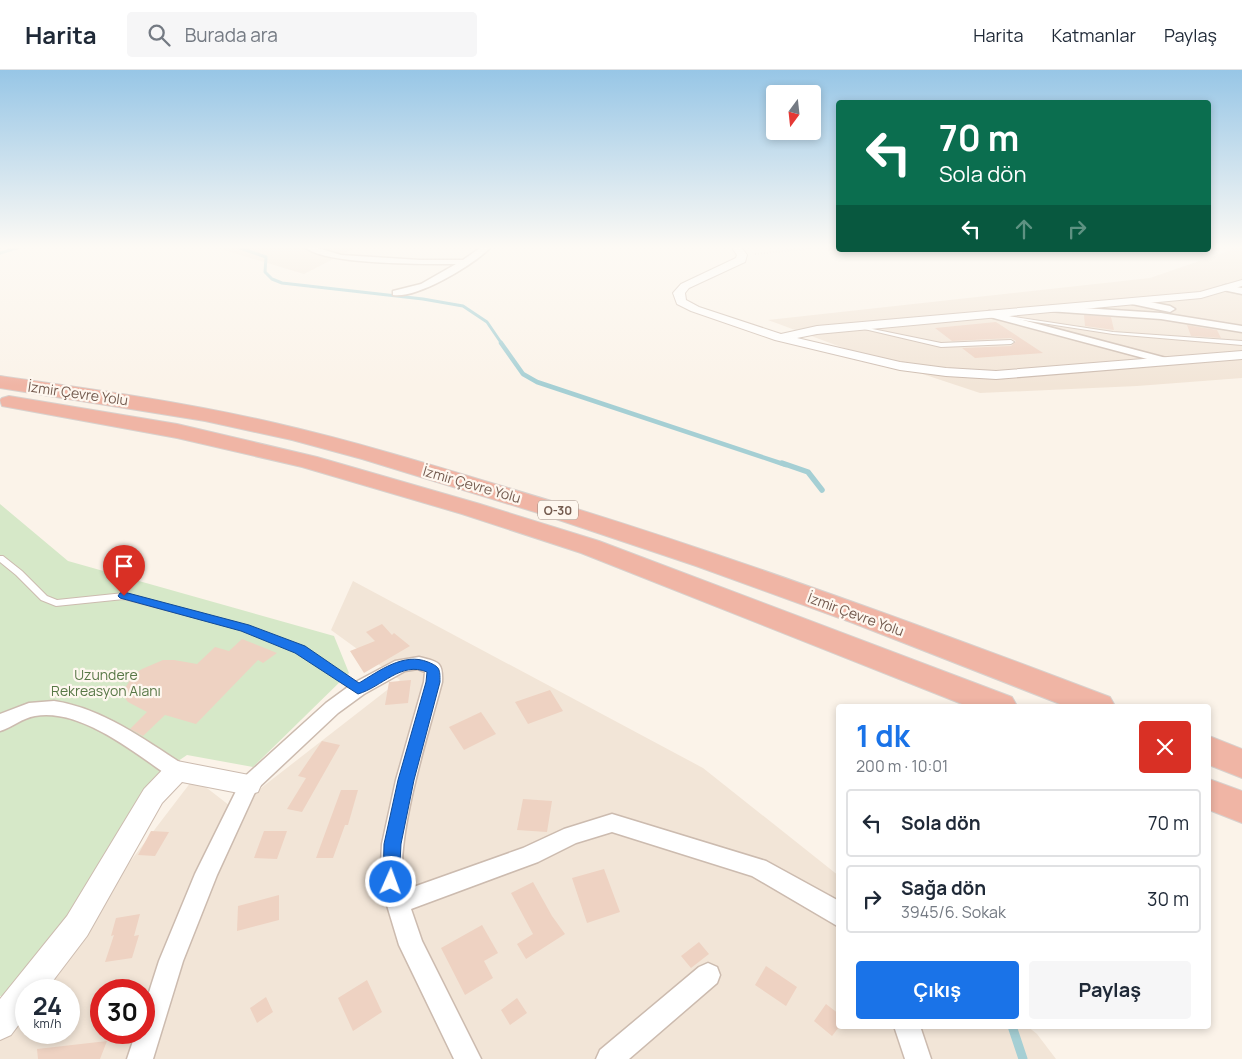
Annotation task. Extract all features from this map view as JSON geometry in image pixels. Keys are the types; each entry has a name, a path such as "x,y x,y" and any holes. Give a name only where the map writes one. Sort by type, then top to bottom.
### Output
{"highway":[{"name":"İzmir Çevre Yolu","path":"0,382 127,400 275,430 375,456 561,510 794,592 1093,704"},
{"name":"İzmir Çevre Yolu","path":"0,400 186,433 309,462 471,509 590,547 995,704"},
{"path":"1211,751 1242,764"},
{"path":"1211,795 1242,807"}],"street":[{"path":"679,294 678,298 685,306 779,337 900,366 946,372 996,375 1242,355"},
{"path":"779,337 817,330 856,326 1135,302 1204,294"},
{"path":"1135,302 1242,327"},
{"path":"1052,309 1161,316 1242,327"},
{"path":"989,314 1166,362"},
{"path":"140,1059 172,961 206,874 249,785 332,708 358,689 401,665 419,663 434,669 433,682 406,780 392,844 391,882 411,945 468,1059"},
{"path":"0,724 5,719 36,708 62,709 89,720 138,745 176,771 249,785"},
{"path":"35,979 77,926 153,796 176,771"},
{"path":"398,903 530,855 571,835 612,823 758,868 836,913"},
{"path":"609,1059 708,975"},
{"path":"0,1024 15,1004"},
{"path":"908,1029 918,1059"}],"lane":[{"path":"989,314 1113,332 1242,343"},
{"path":"856,326 941,345 1011,342"},
{"path":"0,558 19,573 44,598 56,603 124,596 245,628 300,649 358,689"}],"shaded area":[{"path":"1003,294 1242,294 1242,378 1137,386 980,393 841,347 768,320"},
{"path":"353,581 703,768 836,874 836,1029 1031,1029 1037,1034 1056,1059 0,1059 0,1015 10,1018 15,1011 15,1044 80,1044 80,979 40,979 194,778 234,809 400,680 331,630"}],"green space":[{"name":"Uzundere Rekreasyon Alanı","path":"0,504 68,561 334,636 349,673 253,767 187,755 159,774 114,839 63,925 24,979 15,979 15,991 10,998 0,996"}],"building":[{"path":"1084,315 1111,317 1114,330 1085,326"},
{"path":"996,322 1043,353 975,358 962,348 1011,346 1016,341 1011,338 952,341 935,328"},
{"path":"1187,325 1217,330 1221,338 1191,336"},
{"path":"382,624 392,635 394,633 410,646 364,673 350,651 375,641 366,632"},
{"path":"242,639 277,653 263,663 258,660 196,724 165,715 143,736 130,729 147,712 128,702 124,697 124,690 133,675 163,660 197,664 215,647 229,651"},
{"path":"411,680 408,703 385,705 389,682"},
{"path":"550,690 563,711 528,724 515,702"},
{"path":"481,712 496,734 464,750 449,727"},
{"path":"322,741 340,745 302,812 287,809 306,778 298,776"},
{"path":"341,790 358,790 348,825 345,825 333,858 316,858"},
{"path":"523,799 552,801 547,832 517,830"},
{"path":"151,831 169,832 155,856 138,855"},
{"path":"264,831 287,831 277,859 254,858"},
{"path":"604,869 620,912 587,923 572,878"},
{"path":"533,882 552,916 565,934 526,959 517,944 533,934 511,893"},
{"path":"279,895 279,920 237,931 238,906"},
{"path":"140,914 134,936 139,935 132,958 105,962 114,935 111,936 116,918"},
{"path":"482,925 498,953 484,961 493,978 465,995 441,948"},
{"path":"699,942 709,954 691,968 681,956"},
{"path":"766,966 797,987 786,1006 755,985"},
{"path":"367,980 382,1012 353,1031 338,998"},
{"path":"266,997 273,1012 257,1023 250,1008"},
{"path":"517,998 527,1013 510,1025 501,1010"},
{"path":"826,1004 836,1012 837,1029 832,1036 814,1021"},
{"path":"90,1043 106,1044 100,1059 38,1059 37,1049"}],"waterway":[{"path":"380,294 463,306 487,322 502,344"},
{"path":"501,343 523,374 537,382 786,465"},
{"path":"782,463 808,472 822,490"},
{"path":"1013,1029 1023,1059"}],"route":[{"path":"124,596 245,628 300,649 358,689 401,665 419,663 434,669 433,682 406,780 392,844 391,882"}]}
